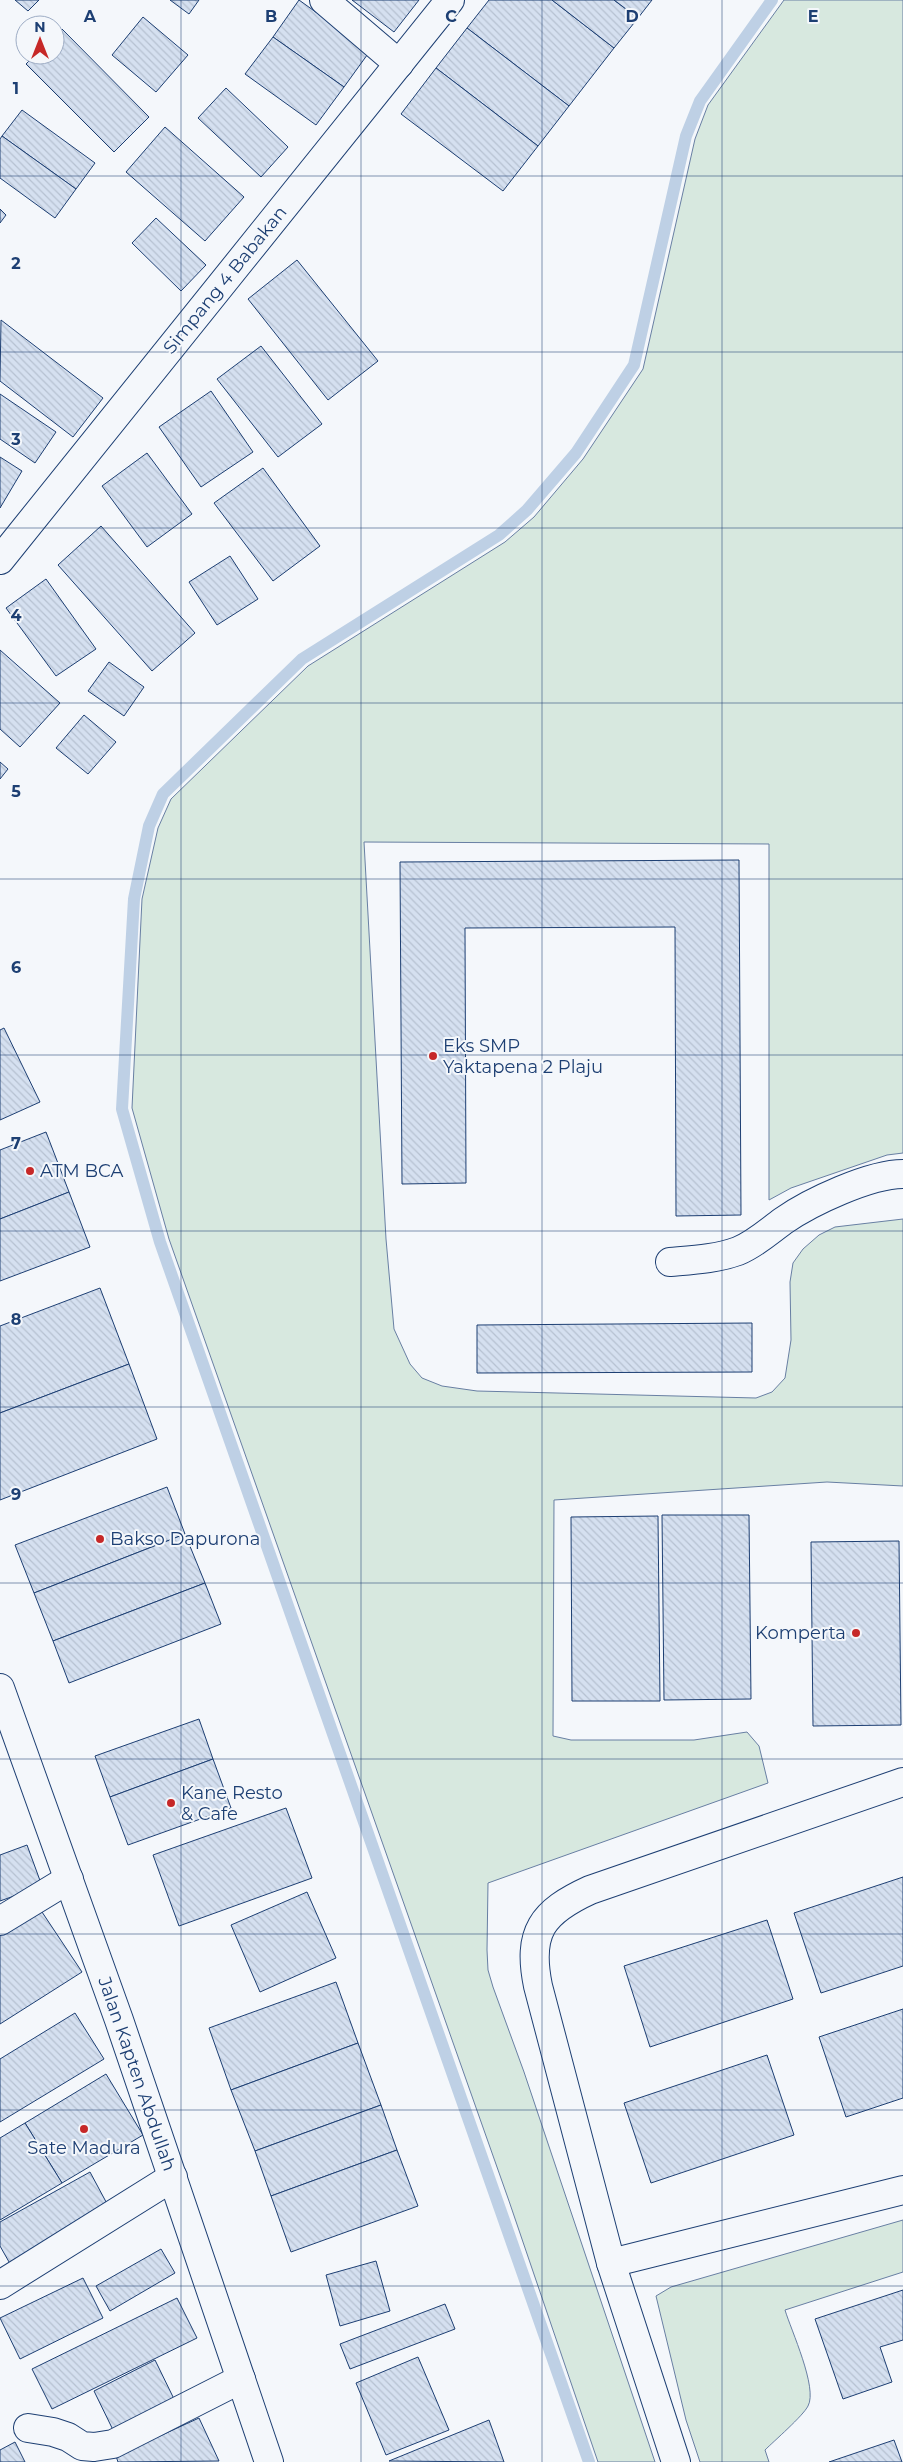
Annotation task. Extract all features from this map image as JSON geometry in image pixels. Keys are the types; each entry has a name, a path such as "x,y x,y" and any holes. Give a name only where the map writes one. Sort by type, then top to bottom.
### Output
{"street":[{"path":"324,0 399,64"},
{"name":"Simpang 4 Babakan","path":"0,560 450,0"},
{"path":"670,1262 720,1257 740,1250 769,1233 783,1222 824,1199 866,1181 889,1174 903,1174"},
{"name":"Jalan Kapten Abdullah","path":"2,1700 69,1879 173,2177 269,2462"},
{"path":"676,2462 611,2263 538,1986 535,1951 543,1924 562,1903 590,1890 903,1782"},
{"path":"0,1921 69,1879"},
{"path":"0,2285 173,2177"},
{"path":"611,2263 903,2190"},
{"path":"28,2428 53,2432 68,2437 82,2446 94,2448 113,2444 241,2379"}],"shaded area":[{"path":"784,0 903,0 903,1153 887,1155 791,1188 769,1200 769,844 364,842 386,1239 394,1329 410,1364 422,1378 442,1386 477,1391 756,1398 772,1392 785,1378 791,1340 790,1282 793,1263 803,1249 819,1235 835,1227 903,1219 903,1486 827,1482 554,1500 553,1736 571,1740 694,1740 747,1732 759,1746 768,1783 488,1883 488,1970 655,2462 598,2462 509,2201 169,1239 132,1108 142,899 158,828 171,799 308,666 505,542 534,517 583,459 643,369 695,139 708,105"},
{"path":"903,2220 903,2272 785,2310 807,2373 810,2398 808,2406 800,2416 765,2450 769,2462 700,2462 686,2420 656,2296 671,2287"}],"building":[{"path":"15,0 39,0 28,11"},
{"path":"170,0 199,0 189,14"},
{"path":"299,0 370,51 344,87 273,37"},
{"path":"352,0 419,0 394,32"},
{"path":"489,0 552,0 614,48 569,106 467,28"},
{"path":"552,0 614,0 638,18 614,48"},
{"path":"614,0 652,0 638,18"},
{"path":"143,17 188,55 156,92 112,55"},
{"path":"467,28 569,106 538,146 436,68"},
{"path":"65,32 149,117 114,152 27,65 65,65"},
{"path":"273,37 344,87 316,125 245,74"},
{"path":"436,68 538,146 503,191 401,114"},
{"path":"226,88 288,147 261,177 198,118"},
{"path":"22,110 95,163 76,189 2,136"},
{"path":"165,127 244,197 205,241 126,172"},
{"path":"2,136 76,189 55,218 0,178 0,139"},
{"path":"0,209 6,215 0,223"},
{"path":"156,218 206,265 181,291 132,243"},
{"path":"297,260 378,361 328,400 248,299"},
{"path":"1,320 103,398 73,437 0,381"},
{"path":"261,346 322,424 278,457 217,379"},
{"path":"211,391 253,452 201,487 159,427"},
{"path":"0,394 56,432 35,463 0,439"},
{"path":"147,453 192,514 147,547 102,486"},
{"path":"0,457 22,471 0,508"},
{"path":"263,468 320,546 273,581 214,503"},
{"path":"101,526 195,633 152,671 58,565"},
{"path":"230,556 258,599 217,625 189,582"},
{"path":"46,579 96,649 56,676 6,608"},
{"path":"0,650 60,703 20,747 0,729"},
{"path":"109,662 144,687 124,716 88,691"},
{"path":"84,715 116,742 88,774 56,748"},
{"path":"0,762 8,769 0,779"},
{"name":"Eks SMP Yaktapena 2 Plaju","path":"739,860 741,1215 676,1216 675,927 465,928 466,1183 402,1184 400,862"},
{"path":"4,1028 40,1102 0,1120 0,1030"},
{"name":"ATM BCA","path":"46,1132 69,1192 0,1219 0,1150"},
{"path":"69,1192 90,1247 0,1281 0,1219"},
{"path":"100,1288 129,1364 0,1413 0,1326"},
{"path":"752,1323 752,1372 477,1373 477,1325"},
{"path":"129,1364 157,1439 0,1500 0,1413"},
{"name":"Bakso Dapurona","path":"167,1487 185,1534 34,1593 15,1545"},
{"name":"Komperta","path":"662,1515 749,1515 751,1699 664,1700"},
{"path":"658,1516 660,1701 572,1701 571,1517"},
{"path":"185,1534 205,1583 53,1641 34,1593"},
{"name":"Komperta","path":"899,1541 901,1725 813,1726 811,1542"},
{"path":"205,1583 221,1624 69,1683 53,1641"},
{"path":"199,1719 213,1759 110,1797 95,1756"},
{"name":"Kane Resto & Cafe","path":"213,1759 231,1808 128,1845 110,1797"},
{"path":"286,1808 312,1878 179,1926 153,1855"},
{"path":"27,1845 42,1886 0,1901 0,1855"},
{"path":"903,1877 903,1966 821,1993 794,1913"},
{"path":"307,1892 336,1958 260,1992 231,1925"},
{"path":"40,1909 82,1972 0,2024 0,1935"},
{"path":"767,1920 793,1999 650,2047 624,1966"},
{"path":"336,1982 358,2043 231,2090 209,2028"},
{"path":"903,2009 903,2098 846,2117 819,2037"},
{"path":"75,2013 104,2059 0,2122 0,2059"},
{"path":"358,2043 381,2105 255,2151 231,2090"},
{"path":"767,2055 794,2135 651,2183 624,2103"},
{"name":"Sate Madura","path":"106,2074 143,2135 62,2183 25,2123"},
{"path":"381,2105 397,2150 271,2196 255,2151"},
{"path":"25,2123 62,2183 0,2220 0,2138"},
{"path":"397,2150 418,2206 291,2252 271,2196"},
{"path":"90,2172 112,2213 13,2269 0,2246 0,2222"},
{"path":"161,2249 175,2273 110,2311 96,2286"},
{"path":"376,2261 390,2311 340,2326 326,2275"},
{"path":"83,2278 103,2318 20,2359 0,2318"},
{"path":"903,2290 903,2340 880,2347 892,2382 843,2399 815,2319"},
{"path":"177,2298 197,2338 52,2409 32,2369"},
{"path":"445,2304 455,2329 350,2369 340,2344"},
{"path":"418,2357 449,2430 386,2455 356,2383"},
{"path":"155,2360 175,2401 114,2432 94,2391"},
{"path":"199,2418 219,2461 118,2462 116,2456"},
{"path":"489,2420 504,2462 389,2461"},
{"path":"894,2440 902,2462 829,2462"},
{"path":"15,2442 25,2462 0,2462 0,2450"}],"waterway":[{"path":"589,2462 160,1242 122,1109 134,899 149,826 163,794 302,659 499,535 527,510 576,453 634,365 686,136 700,101 772,0"}],"place":[{"name":"Eks SMP Yaktapena 2 Plaju","path":"433,1056"},
{"name":"ATM BCA","path":"30,1171"},
{"name":"Bakso Dapurona","path":"100,1539"},
{"name":"Komperta","path":"856,1633"},
{"name":"Kane Resto & Cafe","path":"171,1803"},
{"name":"Sate Madura","path":"84,2129"}]}
